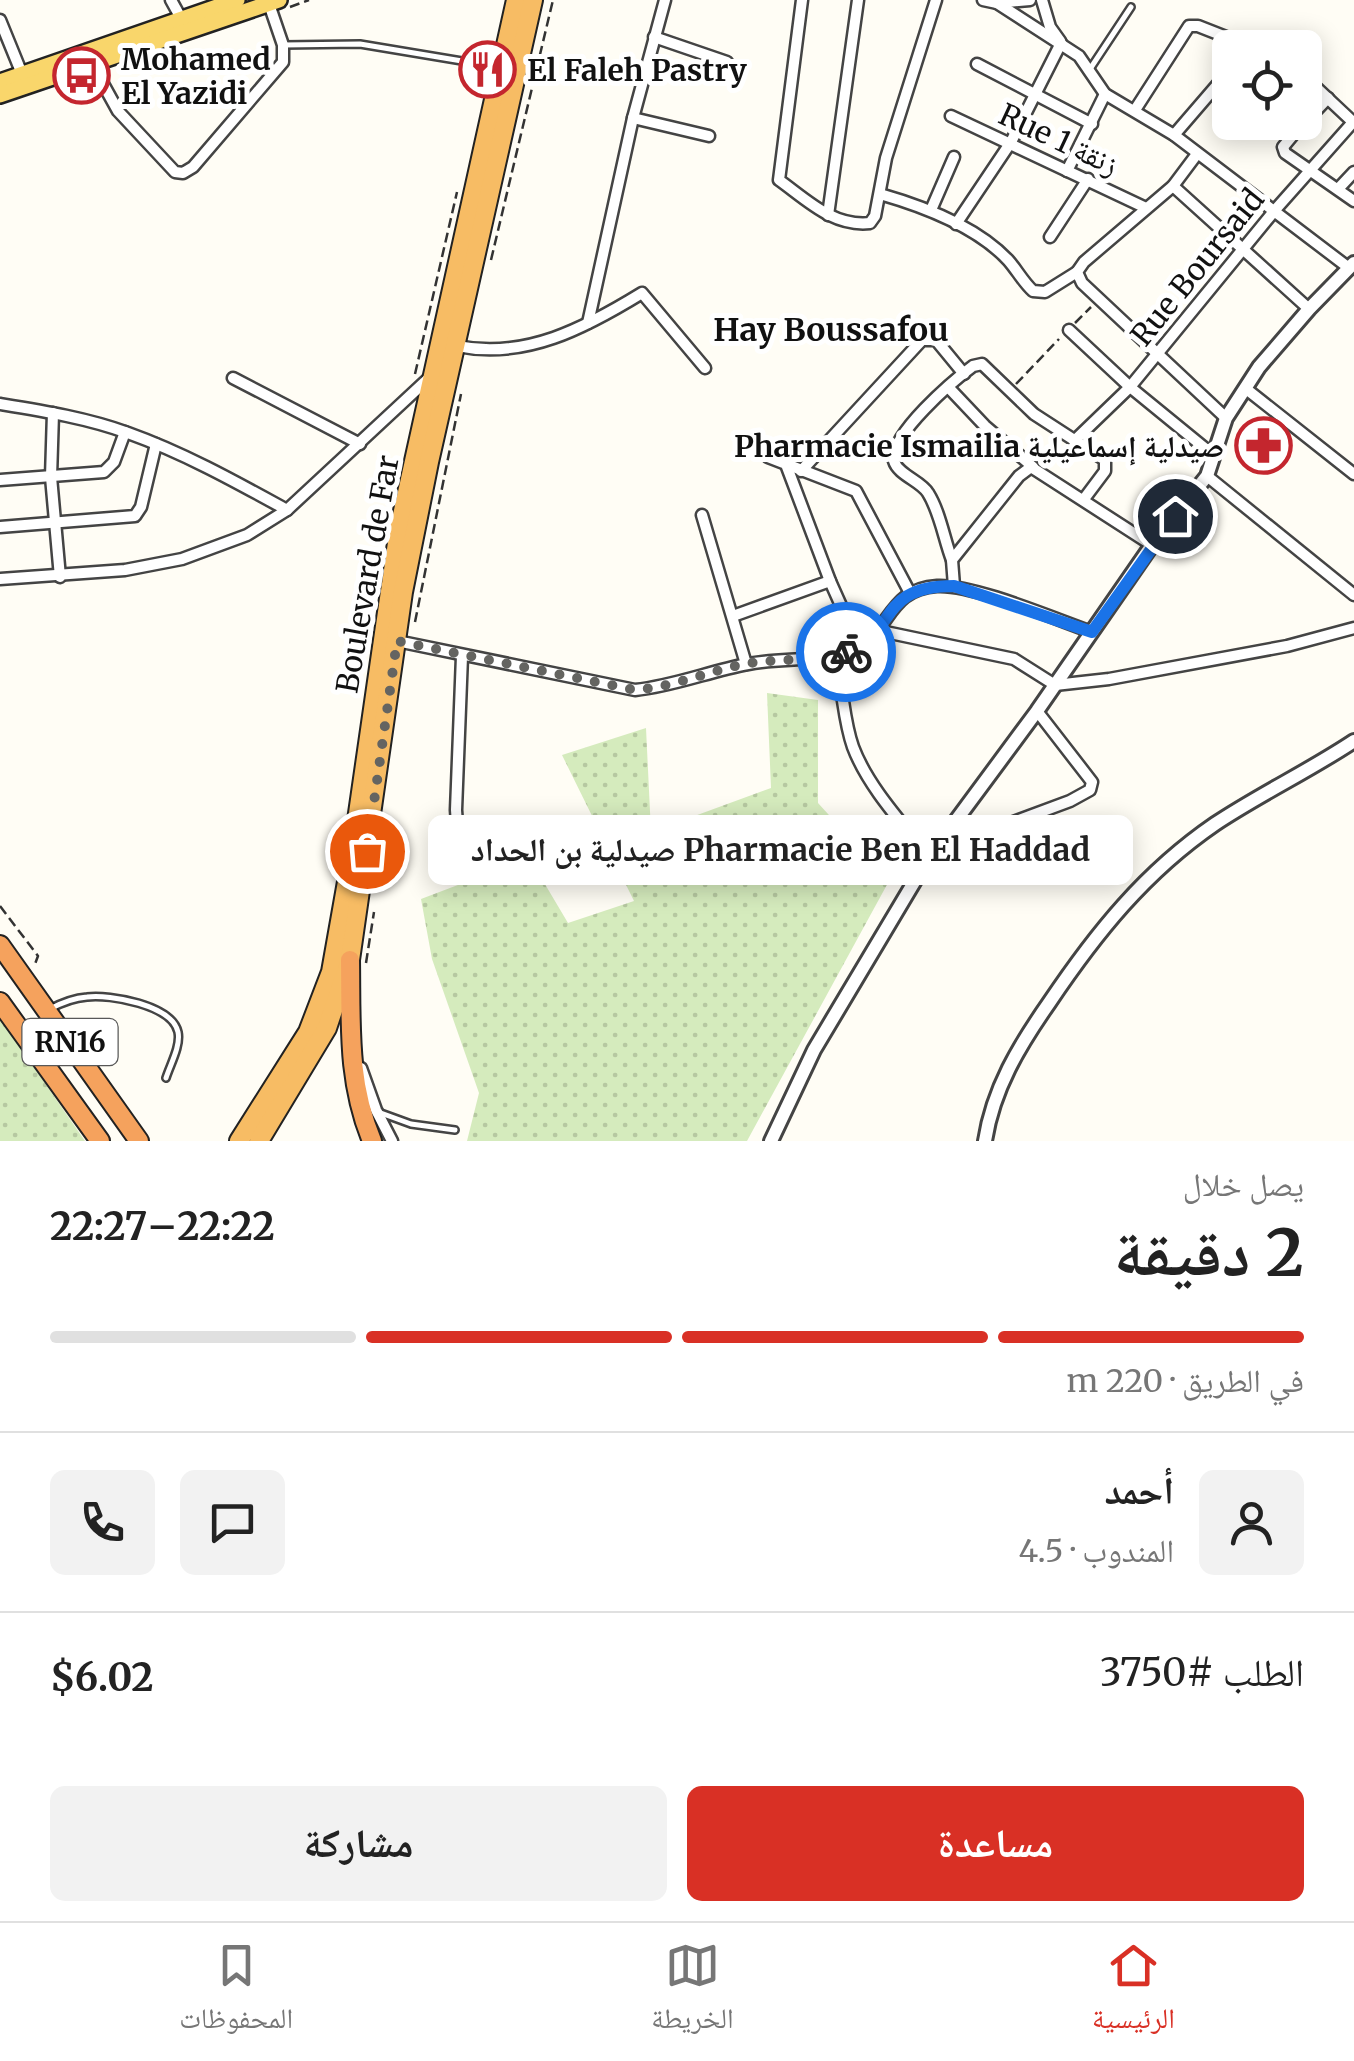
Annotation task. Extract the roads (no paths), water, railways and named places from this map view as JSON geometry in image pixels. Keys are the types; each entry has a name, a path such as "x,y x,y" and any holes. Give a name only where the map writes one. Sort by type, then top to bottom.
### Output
{"highway":[{"name":"Boulevard de Far","path":"239,1141 308,1032 332,972 354,848 399,529 516,0"},
{"name":"Boulevard de Far","path":"259,1141 328,1028 350,960 404,642 429,462 533,0"},
{"name":"RN16","path":"0,945 140,1141"},
{"path":"0,960 126,1141"},
{"path":"350,960 350,1051 356,1097 372,1141"},
{"path":"0,1002 100,1141"}],"main road":[{"path":"0,82 237,0"},
{"path":"0,95 274,2"}],"street":[{"path":"171,0 182,20"},
{"path":"588,324 632,118 664,0"},
{"path":"802,0 778,180 828,215 860,224 873,220 886,158 936,0"},
{"path":"828,215 858,0"},
{"path":"984,0 1030,0"},
{"path":"1042,0 1050,27 1063,45"},
{"path":"92,64 125,120 179,173 193,166 283,62 274,2"},
{"path":"771,1141 796,1084 836,1012 931,854 1037,711 1152,544 1207,476 1226,418 1246,388 1309,309 1351,266 1174,135 1106,94 1090,69 1063,45 997,3"},
{"path":"0,20 22,74"},
{"path":"1135,110 1189,26 1212,32"},
{"path":"654,38 726,62"},
{"path":"956,224 1011,142 1063,45"},
{"path":"977,64 1092,124"},
{"path":"1174,135 1212,91"},
{"path":"1322,93 1354,121"},
{"path":"1067,171 1106,94"},
{"path":"1322,104 1328,98"},
{"name":"Rue 1 زنقة","path":"951,116 1146,208"},
{"path":"632,118 708,136"},
{"name":"Rue Boursaid","path":"1074,441 1130,387 1275,210 1354,121"},
{"path":"1288,140 1284,151 1354,201"},
{"path":"880,194 931,210 956,224 1001,254 1033,291 1046,292 1076,272 1173,186 1197,154"},
{"path":"931,210 954,157"},
{"path":"1338,189 1354,172"},
{"path":"1050,238 1088,179"},
{"path":"1173,186 1309,309"},
{"path":"1076,272 1082,283 1226,418"},
{"path":"457,346 516,350 588,324 642,293 705,368"},
{"path":"1069,330 1130,387 1212,454"},
{"path":"800,472 922,340 936,340 964,374"},
{"path":"954,586 952,560 928,493 894,460 911,424 964,374 982,364 1034,414 1107,464 1084,499"},
{"path":"0,579 125,570 182,559 248,535 288,510 433,373"},
{"path":"233,378 360,444"},
{"path":"949,388 985,426 1033,467 1152,544"},
{"path":"1246,388 1354,474"},
{"path":"0,404 53,412 125,432 288,510"},
{"path":"53,412 52,477 60,576"},
{"path":"0,480 106,471 114,462 125,432"},
{"path":"0,526 126,518 136,514 156,444"},
{"path":"768,458 860,494 910,593"},
{"path":"786,467 860,646"},
{"path":"952,560 1019,476 1033,467"},
{"path":"1207,476 1354,596"},
{"path":"702,514 746,664"},
{"path":"733,616 830,581"},
{"path":"404,642 635,690 746,664 833,656 860,646 899,601 924,588 954,586 1092,632"},
{"path":"876,630 1004,656 1024,664 1054,685 1109,679 1287,646 1354,628"},
{"path":"459,852 456,810 462,656"},
{"path":"833,656 844,690 843,707 855,752 931,854"},
{"path":"931,854 1070,802 1090,790 1092,782 1086,771 1037,711"},
{"path":"984,1141 994,1099 1011,1062 1106,922 1138,887 1215,824 1354,741"},
{"path":"350,1008 362,1072 392,1141"}],"lane":[{"path":"1090,69 1131,7"},
{"path":"283,45 360,44 462,61"},
{"path":"47,1010 88,997 114,996 171,1018 178,1030 178,1042 166,1078"},
{"path":"376,1110 411,1124 455,1130"}],"place":[{"name":"El Faleh Pastry","path":"488,70"},
{"name":"Mohamed El Yazidi","path":"82,76"},
{"name":"Pharmacie Ismailia صيدلية إسماعيلية","path":"1263,446"},
{"name":"Pharmacie Ben El Haddad صيدلية بن الحداد","path":"367,851"}],"district":[{"name":"Hay Boussafou","path":"831,330"}]}
